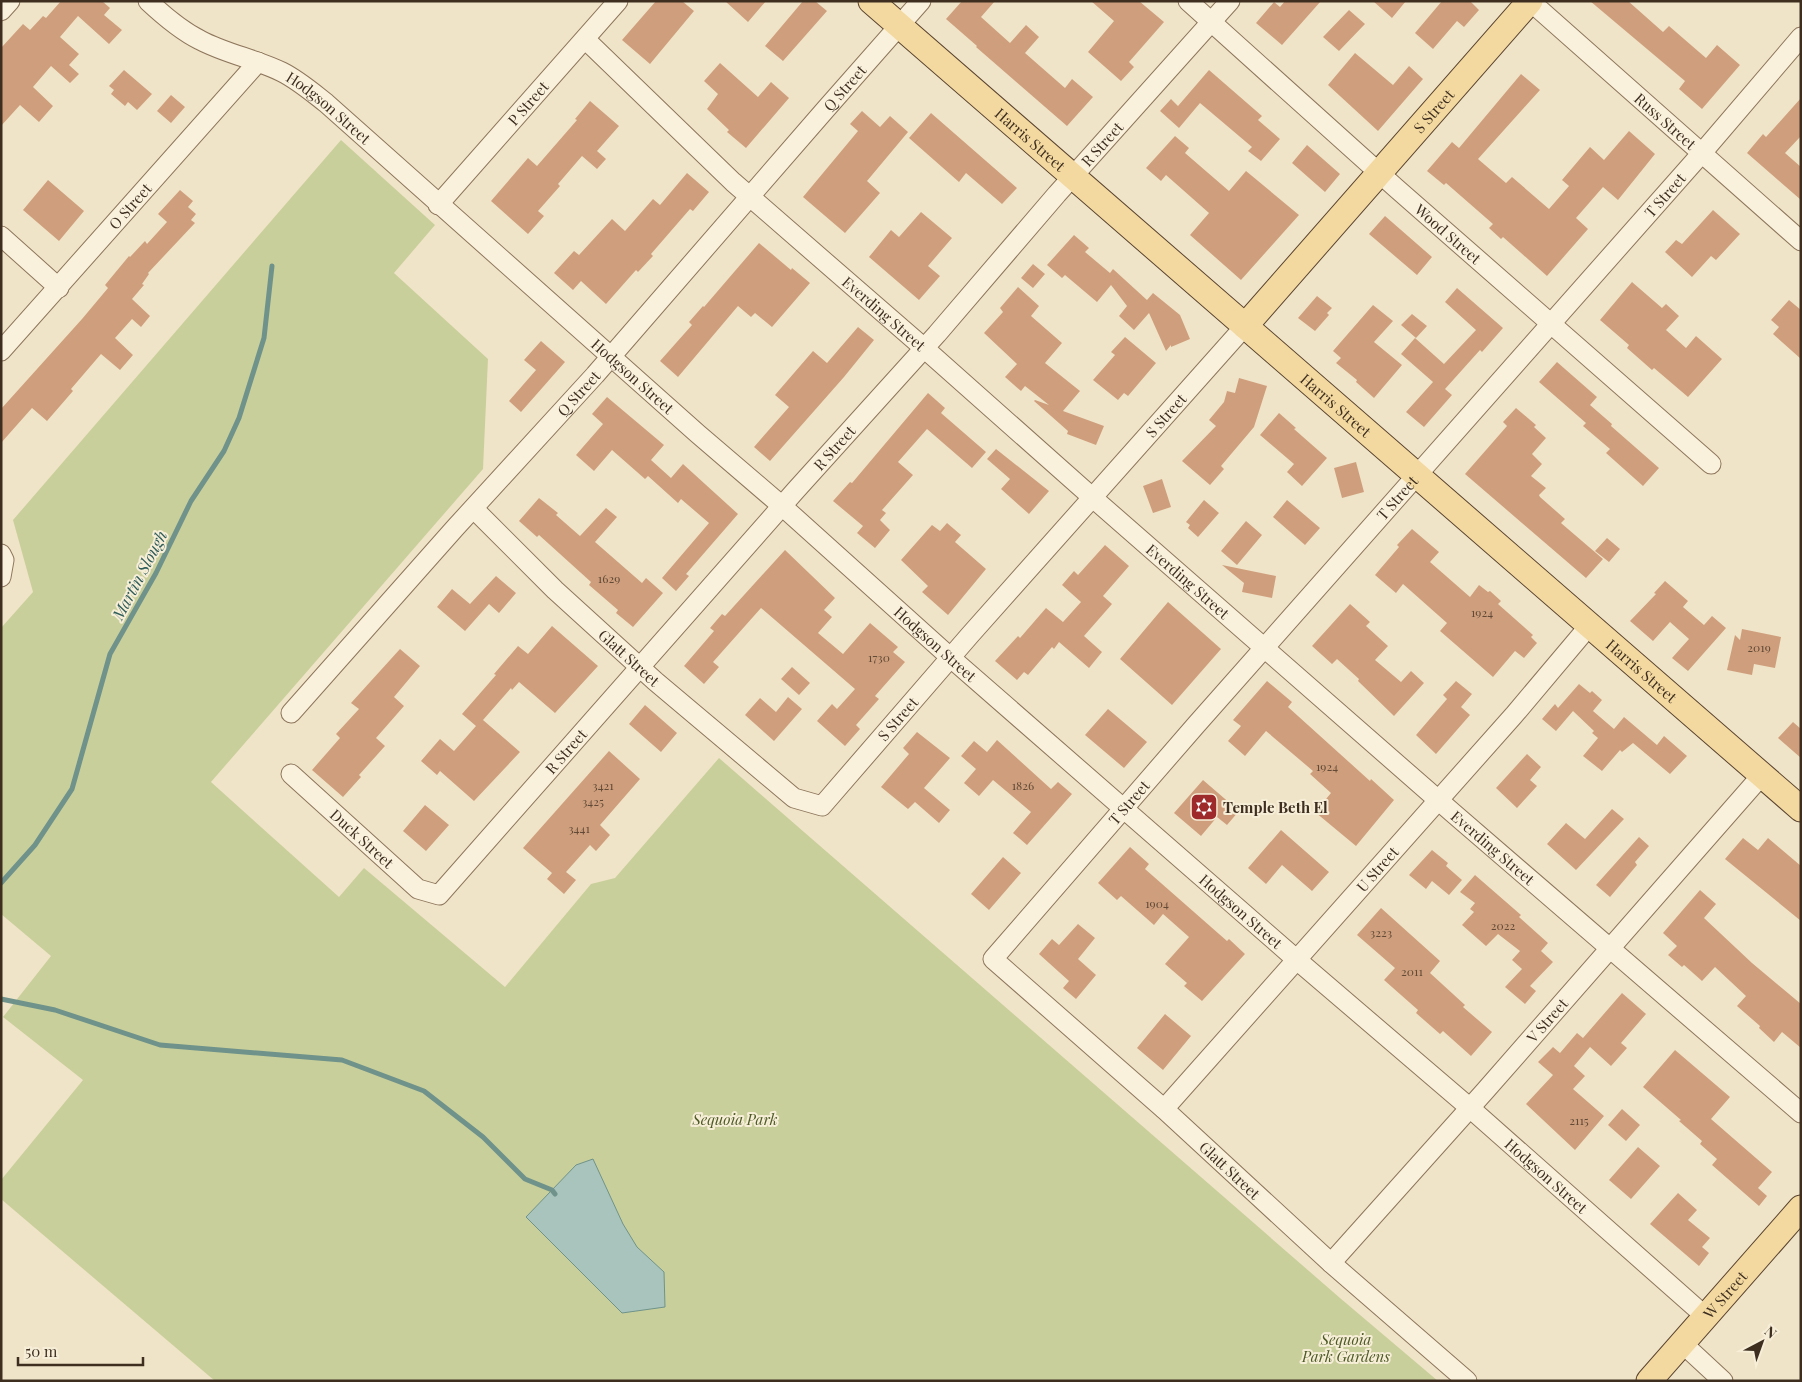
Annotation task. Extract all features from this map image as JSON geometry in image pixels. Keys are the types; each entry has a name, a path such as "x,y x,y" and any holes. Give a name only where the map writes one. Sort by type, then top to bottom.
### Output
{"main road":[{"name":"Harris Street","path":"871,1 1801,809"},
{"name":"S Street","path":"1245,326 1530,1"},
{"name":"W Street","path":"1650,1381 1801,1208"}],"street":[{"path":"1,11 10,1"},
{"name":"Hodgson Street","path":"148,1 168,19 199,40 218,49 280,71 304,85 782,506 951,658 1297,960 1470,1108 1706,1316"},
{"name":"P Street","path":"438,205 618,1"},
{"name":"Q Street","path":"291,713 611,357 921,1"},
{"name":"Wood Street","path":"1188,1 1380,173 1711,464"},
{"name":"R Street","path":"439,895 1230,1"},
{"name":"Russ Street","path":"1530,1 1801,241"},
{"name":"T Street","path":"993,959 1264,648 1701,154 1801,37"},
{"name":"Everding Street","path":"585,40 750,197 1264,648 1801,1113"},
{"name":"O Street","path":"1,351 258,62"},
{"path":"1,236 59,288"},
{"name":"S Street","path":"794,798 822,806 970,635 1245,326"},
{"name":"Glatt Street","path":"474,509 554,590 794,798"},
{"path":"1,554 4,560 1,577"},
{"name":"U Street","path":"1164,1109 1439,799 1589,626"},
{"name":"Duck Street","path":"291,774 418,889 439,895"},
{"name":"V Street","path":"1331,1263 1470,1108 1762,775"},
{"name":"Glatt Street","path":"993,959 1164,1109 1331,1263 1466,1381"},
{"path":"1682,1344 1723,1381"}],"green space":[{"name":"Sequoia Park","path":"341,140 435,225 394,273 488,359 483,469 211,782 339,897 364,868 505,987 591,884 615,878 719,758 1438,1381 215,1381 1,1199 1,1180 83,1080 3,1017 51,956 1,914 1,628 33,592 13,520"}],"water":[{"path":"593,1159 623,1224 637,1247 664,1272 665,1307 622,1313 526,1217 576,1165"}],"building":[{"path":"61,1 102,1 110,8 104,15 122,30 109,44 78,16 60,37 79,54 69,65 79,74 70,83 51,66 33,87 53,106 39,122 20,105 1,126 1,48 23,24 30,30 43,16 46,18"},
{"path":"656,1 682,1 694,11 650,64 622,40"},
{"path":"725,1 766,1 748,22"},
{"path":"803,1 815,1 827,11 783,61 765,46"},
{"path":"962,1 995,1 981,17 1010,43 1026,25 1039,37 1025,53 1065,88 1072,79 1093,97 1067,126 946,19"},
{"path":"1091,1 1139,1 1164,22 1129,62 1134,67 1121,81 1088,52 1114,21"},
{"path":"1285,1 1321,1 1282,45 1256,23 1274,2 1280,7"},
{"path":"1373,1 1406,1 1392,18"},
{"path":"1442,1 1470,1 1479,10 1464,27 1457,21 1433,49 1415,33"},
{"path":"1590,1 1628,1 1663,32 1669,26 1706,58 1717,45 1740,65 1702,109 1679,89 1685,81"},
{"path":"1349,10 1365,24 1339,51 1323,37"},
{"path":"1355,53 1393,85 1409,66 1423,79 1378,131 1328,85"},
{"path":"720,63 758,97 771,82 789,98 746,148 727,132 729,130 707,109 718,94 704,81"},
{"path":"124,70 152,94 137,110 128,102 125,106 111,94 114,90 109,86"},
{"path":"1209,70 1262,116 1258,120 1280,139 1261,161 1248,151 1252,147 1200,103 1179,128 1160,111 1171,99 1178,106"},
{"path":"1521,74 1540,90 1478,159 1506,183 1512,177 1549,209 1569,186 1562,180 1590,147 1604,160 1629,131 1655,154 1618,200 1603,187 1576,218 1588,229 1547,276 1503,237 1501,239 1489,228 1493,224 1446,183 1444,185 1427,171 1452,142 1459,148"},
{"path":"171,95 185,107 171,123 157,111"},
{"path":"1801,98 1801,136 1785,153 1801,167 1801,200 1747,153 1763,134 1766,137"},
{"path":"590,101 619,126 597,151 606,159 597,169 582,156 558,184 560,186 538,211 544,216 528,234 491,201 528,158 537,166 577,120 575,119"},
{"path":"862,111 880,127 890,116 908,132 867,181 880,193 845,233 803,197 858,131 850,124"},
{"path":"931,113 1017,188 1002,204 966,173 959,182 909,138"},
{"path":"1175,136 1189,148 1185,153 1229,191 1246,171 1299,215 1241,280 1190,235 1209,213 1166,175 1161,181 1146,168"},
{"path":"1307,145 1340,174 1325,192 1292,163"},
{"path":"687,173 709,192 693,211 690,209 651,254 653,256 638,272 636,270 606,304 581,281 573,290 554,273 574,251 579,255 612,219 625,231 653,199 660,205"},
{"path":"48,180 84,211 59,241 23,210"},
{"path":"180,190 193,201 188,207 196,214 191,220 195,223 148,273 142,284 144,285 132,299 150,316 141,327 132,319 115,338 133,355 120,370 101,354 47,421 32,408 1,443 1,409 108,288 105,285 129,256 145,241 147,244 167,222 158,214"},
{"path":"1713,210 1740,234 1716,260 1711,256 1692,277 1665,252 1676,240 1682,244"},
{"path":"921,212 952,238 928,266 940,276 919,300 869,257 891,230 899,237"},
{"path":"1385,216 1432,257 1417,275 1369,234"},
{"path":"1074,235 1089,248 1085,252 1110,273 1113,269 1147,300 1153,293 1180,315 1190,339 1171,347 1171,345 1166,351 1149,313 1134,330 1119,316 1127,306 1111,285 1097,302 1065,275 1062,278 1047,265"},
{"path":"759,243 810,283 772,327 755,313 751,317 738,306 678,377 660,361 692,325 689,322"},
{"path":"1033,264 1045,274 1033,288 1021,278"},
{"path":"1632,282 1662,308 1666,304 1679,316 1666,330 1686,348 1696,336 1722,359 1688,397 1654,368 1652,370 1627,348 1629,345 1600,320"},
{"path":"1018,287 1039,306 1031,316 1062,343 1045,363 1080,391 1063,411 1104,426 1096,445 1067,434 1068,431 1034,401 1049,405 1025,386 1021,391 1005,377 1017,364 984,333 1003,312 1000,308"},
{"path":"1457,288 1503,328 1482,352 1480,350 1445,389 1452,395 1424,427 1406,412 1433,382 1401,354 1415,338 1444,364 1476,330 1445,302"},
{"path":"1317,296 1332,308 1327,313 1329,315 1315,331 1298,318"},
{"path":"1789,300 1801,310 1801,359 1773,334 1779,327 1771,320"},
{"path":"1373,305 1393,321 1374,342 1402,365 1374,398 1356,382 1357,380 1336,363 1341,358 1333,351"},
{"path":"1412,314 1427,326 1416,338 1401,325"},
{"path":"858,327 874,340 770,461 754,447 789,407 775,395 813,351 827,363"},
{"path":"1125,337 1156,363 1128,396 1124,393 1118,400 1093,380 1115,355 1111,352"},
{"path":"541,341 565,362 521,412 509,401 536,370 524,360"},
{"path":"1557,362 1597,397 1590,405 1659,468 1643,486 1606,453 1610,449 1583,426 1586,423 1539,382"},
{"path":"1239,378 1267,386 1254,427 1221,466 1224,469 1210,485 1182,461 1216,426 1209,420 1224,402 1227,391 1235,393"},
{"path":"928,393 945,408 941,413 986,452 972,468 927,429 898,462 913,475 882,510 886,513 880,520 890,530 875,548 857,533 863,526 833,501 850,482 852,483"},
{"path":"607,397 664,445 651,460 671,478 683,464 738,514 686,574 689,576 676,591 662,578 709,523 681,499 678,503 648,476 645,479 612,450 594,471 576,455 603,424 592,414"},
{"path":"1516,408 1536,425 1534,427 1546,438 1532,454 1542,464 1531,476 1546,488 1539,495 1540,497 1565,519 1561,523 1603,559 1586,578 1465,474 1507,426 1503,422"},
{"path":"1279,413 1327,458 1302,486 1287,472 1294,464 1260,435"},
{"path":"996,449 1049,491 1029,514 1001,489 1010,479 987,459"},
{"path":"1356,462 1364,492 1342,498 1334,468"},
{"path":"1162,479 1171,507 1153,513 1143,486"},
{"path":"539,498 558,513 556,515 580,536 606,508 617,517 595,542 642,583 646,578 663,593 633,627 616,613 618,610 589,585 591,582 539,535 537,537 519,521"},
{"path":"1204,500 1219,513 1198,537 1188,528 1190,525 1186,522"},
{"path":"1287,500 1320,528 1305,545 1273,517"},
{"path":"1246,521 1262,535 1237,565 1221,551"},
{"path":"947,523 961,535 955,542 986,569 948,615 922,592 928,586 901,560 932,525 940,531"},
{"path":"1412,529 1439,552 1430,562 1470,597 1479,585 1488,592 1490,591 1501,601 1498,604 1533,635 1531,637 1537,643 1524,658 1515,651 1493,677 1440,631 1447,623 1403,584 1396,593 1375,575 1399,547 1397,545"},
{"path":"1607,538 1620,549 1609,562 1595,551"},
{"path":"1105,545 1129,566 1103,596 1112,604 1084,636 1102,652 1089,668 1059,642 1054,649 1052,647 1028,675 1024,672 1017,680 995,661 1018,636 1020,638 1046,608 1063,622 1081,602 1062,585 1074,571 1078,575"},
{"path":"785,550 835,598 824,610 832,617 818,633 843,654 870,623 898,647 893,652 905,662 875,696 879,699 856,725 860,729 845,746 817,721 832,704 837,709 855,689 761,608 713,662 719,667 704,684 684,666 714,631 710,628 722,614 725,616"},
{"path":"1222,565 1276,576 1272,598 1242,592 1244,583"},
{"path":"496,576 516,593 499,613 489,604 465,631 437,607 452,589 470,604"},
{"path":"1665,581 1688,601 1683,607 1704,625 1712,616 1726,628 1688,671 1672,658 1689,639 1670,622 1653,641 1630,621 1656,594 1654,593"},
{"path":"1168,602 1221,649 1172,705 1120,659"},
{"path":"1350,604 1370,622 1366,626 1388,646 1375,660 1401,682 1411,671 1424,683 1394,716 1337,659 1332,664 1312,646"},
{"path":"552,626 598,666 555,713 519,682 512,690 511,688 483,720 520,752 474,801 440,771 437,775 421,761 440,739 454,751 476,726 462,714 518,646 528,654"},
{"path":"1742,629 1781,637 1775,668 1754,664 1752,675 1727,670 1735,635 1740,640"},
{"path":"400,649 420,666 394,697 404,706 376,738 385,746 359,775 361,777 343,797 312,770 340,738 336,734 359,709 351,703"},
{"path":"792,667 810,683 799,695 781,679"},
{"path":"1267,681 1292,702 1288,707 1370,781 1371,779 1394,800 1356,846 1315,812 1331,793 1310,774 1313,771 1266,731 1245,756 1228,741 1241,726 1233,720"},
{"path":"1456,681 1472,694 1461,707 1470,715 1436,754 1416,735 1447,699 1443,695"},
{"path":"1579,684 1590,693 1592,691 1602,700 1593,711 1614,729 1624,717 1657,745 1664,736 1687,756 1670,774 1633,743 1622,752 1620,750 1602,771 1583,756 1598,738 1592,733 1594,731 1573,711 1556,731 1542,719 1555,704 1558,708"},
{"path":"788,697 802,709 774,741 745,715 760,698 776,712"},
{"path":"645,705 677,733 661,752 629,724"},
{"path":"1108,709 1147,742 1124,768 1085,735"},
{"path":"1793,722 1801,729 1801,758 1778,738"},
{"path":"917,732 950,758 924,788 950,810 939,823 915,802 908,809 881,787 909,754 903,748"},
{"path":"997,740 1051,789 1058,782 1072,794 1027,845 1013,833 1031,812 993,780 979,796 964,783 976,769 961,756 974,741 987,752"},
{"path":"609,751 640,779 600,825 610,835 596,851 590,845 566,872 576,880 564,894 547,879 552,873 523,848"},
{"path":"1527,754 1541,767 1530,780 1537,786 1517,808 1496,788"},
{"path":"1203,780 1239,811 1227,825 1217,817 1201,836 1174,813"},
{"path":"425,805 449,825 426,851 403,831"},
{"path":"1612,809 1624,819 1576,870 1547,844 1566,823 1585,839"},
{"path":"1281,830 1329,872 1312,891 1282,865 1266,884 1248,868"},
{"path":"1639,837 1649,846 1635,862 1637,865 1610,897 1596,885"},
{"path":"1743,838 1758,850 1768,838 1801,866 1801,921 1725,859"},
{"path":"1130,847 1149,864 1145,869 1227,941 1229,939 1245,954 1202,1001 1184,986 1187,983 1165,964 1189,937 1163,914 1154,925 1121,896 1117,900 1098,883"},
{"path":"1432,850 1448,863 1446,866 1462,880 1449,895 1432,881 1426,889 1409,875"},
{"path":"1003,857 1021,873 989,910 971,894"},
{"path":"1475,875 1521,915 1519,917 1548,943 1541,951 1553,962 1530,986 1536,991 1525,1004 1505,987 1522,969 1512,960 1520,951 1498,934 1486,946 1462,925 1474,912 1470,909 1475,903 1460,892"},
{"path":"1700,890 1716,904 1704,918 1752,963 1801,1004 1801,1048 1782,1032 1774,1042 1759,1028 1760,1026 1737,1006 1746,996 1715,967 1702,981 1684,965 1682,967 1668,955 1677,946 1663,933"},
{"path":"1381,908 1440,961 1430,973 1465,1005 1463,1007 1492,1032 1471,1056 1443,1031 1440,1034 1416,1013 1418,1010 1384,980 1395,968 1357,935"},
{"path":"1078,924 1095,938 1078,959 1096,975 1076,999 1063,988 1069,981 1039,954 1052,939 1059,945"},
{"path":"1622,993 1646,1014 1621,1043 1627,1048 1611,1066 1590,1047 1574,1066 1585,1076 1573,1089 1604,1116 1575,1150 1526,1104 1553,1075 1538,1062 1553,1047 1560,1053 1577,1033 1583,1038"},
{"path":"1165,1014 1191,1036 1163,1070 1137,1048"},
{"path":"1675,1050 1730,1097 1711,1119 1772,1172 1758,1188 1767,1196 1759,1206 1712,1165 1717,1159 1700,1144 1702,1141 1643,1087"},
{"path":"1622,1109 1640,1125 1626,1141 1608,1125"},
{"path":"1638,1147 1660,1166 1631,1199 1609,1180"},
{"path":"1678,1193 1697,1210 1688,1220 1710,1238 1702,1247 1709,1253 1699,1266 1650,1224"}],"waterway":[{"name":"Martin Slough","path":"1,883 35,845 72,789 110,654 156,573 191,501 224,451 239,418 264,338 272,266"},
{"path":"1,999 55,1010 160,1045 342,1060 424,1091 483,1137 525,1179 552,1190 555,1194"}],"place":[{"name":"Temple Beth El","path":"1204,807"}],"park label":[{"name":"Sequoia Park Gardens","path":"1346,1348"}]}
